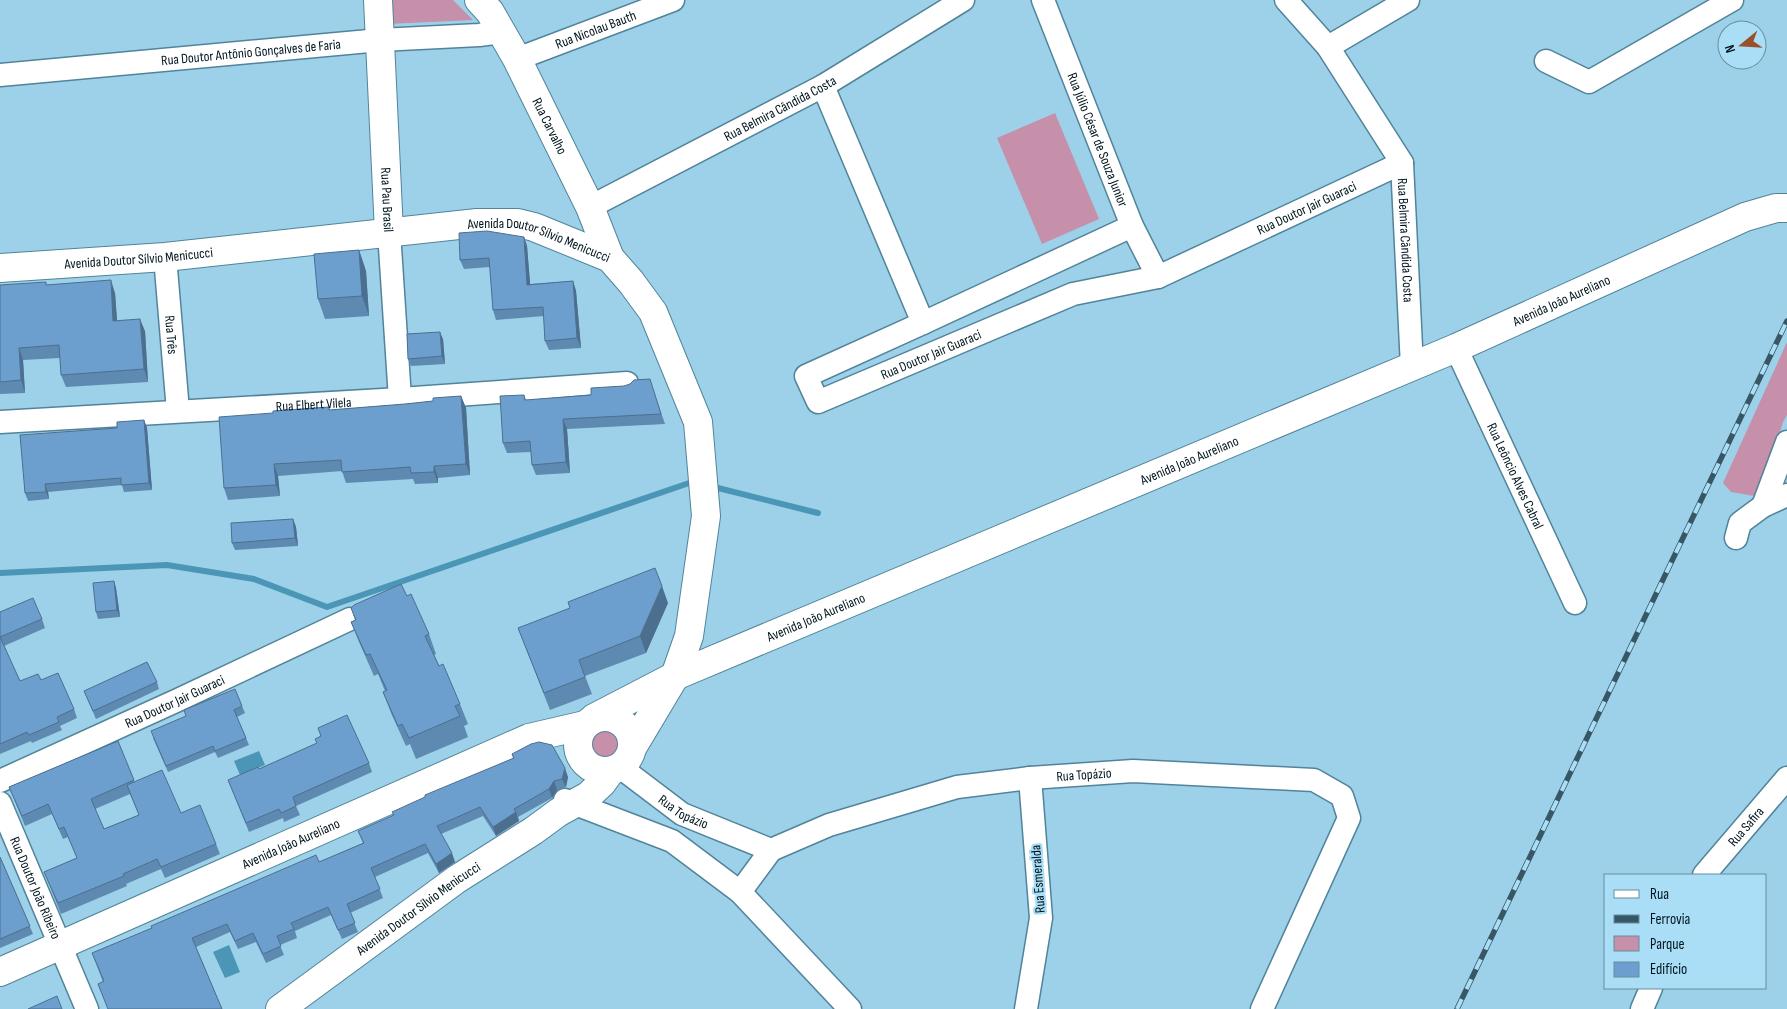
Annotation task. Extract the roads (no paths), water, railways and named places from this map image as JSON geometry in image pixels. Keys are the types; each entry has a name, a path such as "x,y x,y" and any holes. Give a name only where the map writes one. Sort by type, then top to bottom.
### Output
{"main road":[{"name":"Rua Pau Brasil","path":"378,0 389,232"},
{"name":"Rua Carvalho","path":"479,0 490,12 517,59 590,207 610,258"},
{"name":"Avenida João Aureliano","path":"0,972 529,738 589,722 675,676 1456,348 1744,217 1776,208 1787,208"},
{"name":"Avenida Doutor Sílvio Menicucci","path":"0,268 165,257 477,223 518,223 534,227 610,258 653,312 698,422 706,516 689,636 675,676 605,760 596,790 566,805 533,831 457,879 280,1009"},
{"path":"604,716 616,719 625,726 631,736 605,760 577,743 579,733 589,722 604,716"},
{"path":"529,738 605,760"}],"street":[{"name":"Rua Nicolau Bauth","path":"517,59 673,0"},
{"name":"Rua Belmira Cândida Costa","path":"590,207 823,86 963,0"},
{"name":"Rua Júlio César de Souza Junior","path":"1043,0 1132,226 1158,277"},
{"name":"Rua Belmira Cândida Costa","path":"1286,0 1328,48 1402,163 1412,367"},
{"path":"1328,48 1408,0"},
{"path":"1546,61 1589,82 1732,0"},
{"name":"Rua Doutor Antônio Gonçalves de Faria","path":"0,75 380,40 502,32"},
{"path":"823,86 922,323"},
{"name":"Rua Doutor Jair Guaraci","path":"1132,226 806,376 818,402 1073,294 1158,277 1402,163"},
{"name":"Rua Pau Brasil","path":"389,232 400,399"},
{"name":"Rua Três","path":"165,257 178,411"},
{"name":"Rua Leôncio Alves Cabral","path":"1456,348 1575,603"},
{"name":"Rua Elbert Vilela","path":"0,422 400,399 627,383"},
{"path":"1763,506 1787,442"},
{"path":"1736,538 1740,523 1763,506 1787,495"},
{"name":"Rua Doutor Jair Guaraci","path":"0,781 350,619"},
{"name":"Rua Topázio","path":"605,760 682,814 771,850 829,825 957,787 1030,778 1133,771 1314,780 1342,796 1349,818 1262,1009"},
{"name":"Rua Esmeralda","path":"1026,1009 1041,918 1030,778"},
{"name":"Rua Safira","path":"1705,874 1787,778"},
{"name":"Rua Doutor João Ribeiro","path":"0,803 86,1009"},
{"path":"566,805 672,841 740,892 850,1009"},
{"path":"672,841 682,814"},
{"path":"740,892 771,850"},
{"path":"1642,1009 1651,989"}],"water":[{"path":"259,751 265,765 240,775 234,761"},
{"path":"229,945 240,972 225,978 213,952"}],"waterway":[{"path":"0,573 167,565 254,579 327,607 692,482 698,484"},
{"path":"710,486 818,513"}],"railway":[{"path":"1457,1009 1787,321"}]}
